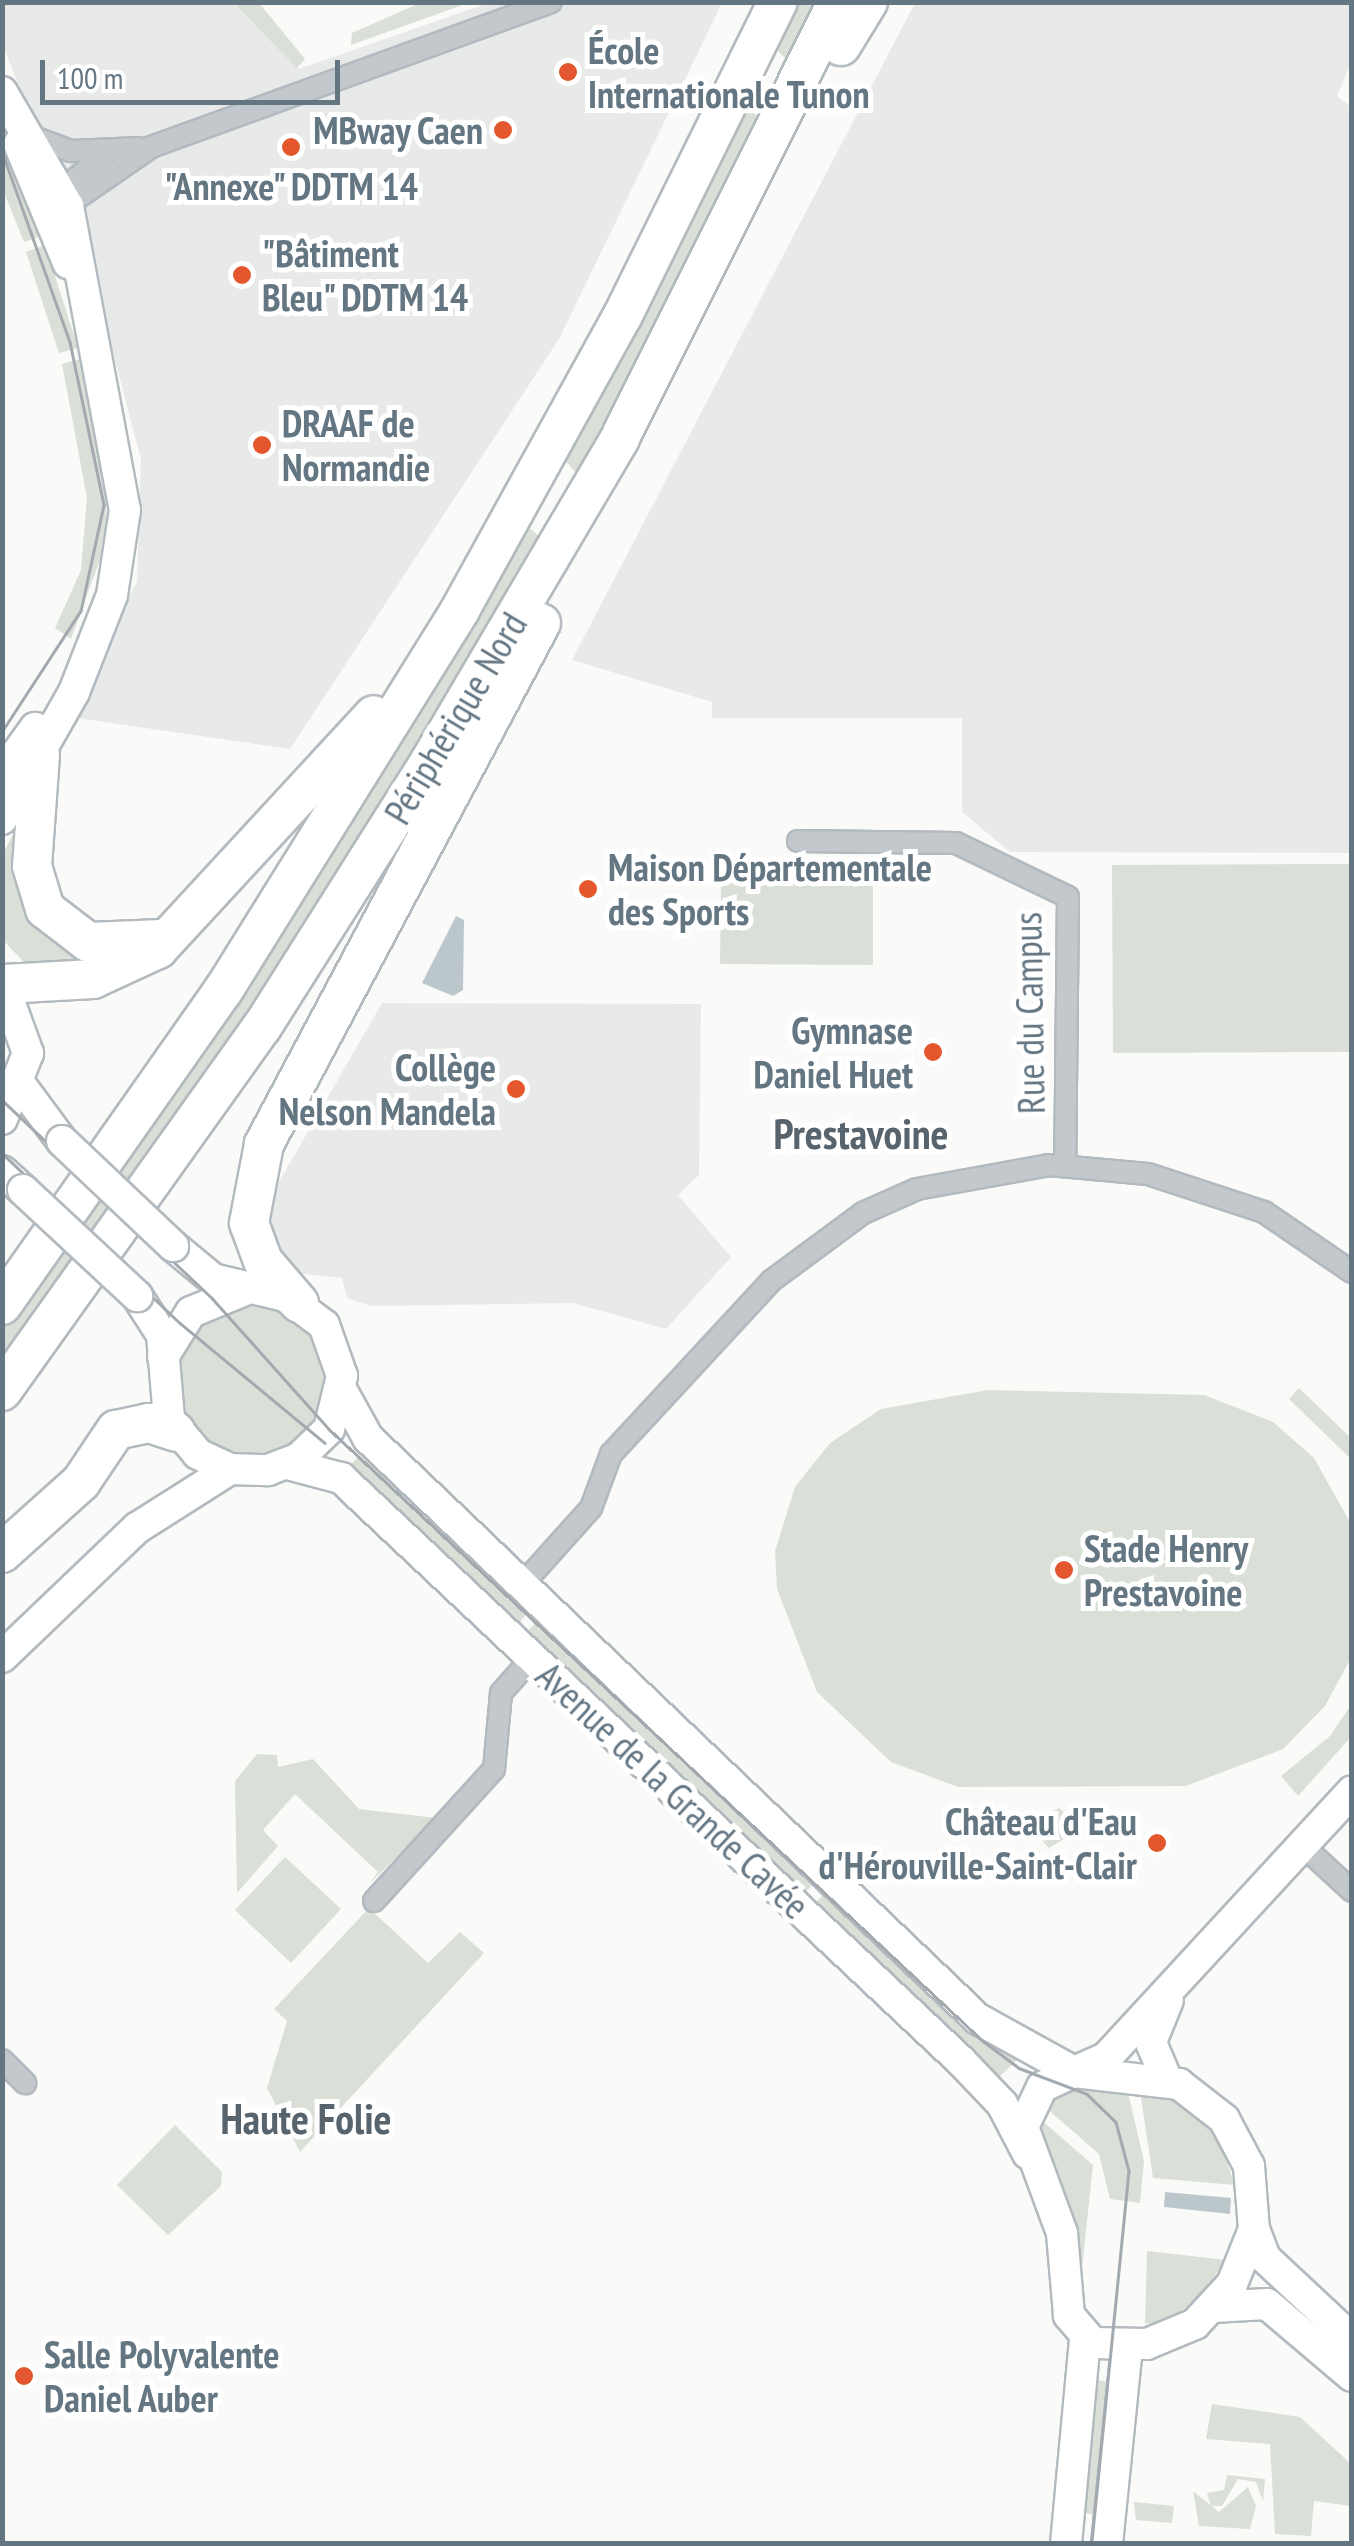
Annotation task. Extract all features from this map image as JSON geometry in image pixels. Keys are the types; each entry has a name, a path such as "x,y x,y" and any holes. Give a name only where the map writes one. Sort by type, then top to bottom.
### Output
{"highway":[{"name":"Périphérique Nord","path":"2,1392 262,1027 596,481 837,2"},
{"path":"841,46 857,2"},
{"path":"299,1303 263,1261 250,1223 264,1144 576,558 841,46 868,2"},
{"name":"Périphérique Nord","path":"2,1304 223,991 442,641 622,318 778,3"},
{"path":"262,1027 296,1006 576,558"},
{"path":"3,983 110,975 169,940 342,756 409,662 442,641"},
{"path":"40,755 32,866 45,910 88,942 169,940"},
{"path":"2,1553 81,1482 116,1430 149,1422 184,1441"}],"main road":[{"path":"2,92 78,241 125,510 118,570 92,642 40,755 2,819"},
{"path":"2,102 23,134"},
{"path":"57,200 89,312"},
{"path":"2,774 92,642"},
{"path":"2,1119 22,1087 27,1035 3,983"},
{"path":"22,1087 62,1141 173,1246 214,1279 299,1303 332,1339 342,1391 368,1438 978,2019 1074,2072 1166,2078"},
{"path":"12,1180 137,1296 158,1325 164,1357 162,1400 184,1441 182,1498"},
{"path":"164,1357 191,1312 246,1290"},
{"path":"2,1657 137,1528 230,1469 288,1464 328,1430 342,1391"},
{"path":"184,1441 230,1469"},
{"name":"Avenue de la Grande Cavée","path":"288,1464 340,1478 960,2060 1002,2104 1028,2154"},
{"path":"1066,2544 1085,2340 1069,2315 1060,2221 1028,2154 1028,2108 1042,2087 1106,2058 1352,1792"},
{"path":"1085,2340 1128,2346 1184,2330 1213,2307 1245,2262 1254,2229 1252,2177 1235,2134 1166,2078 1152,2032 1174,1985"},
{"path":"1254,2229 1266,2258 1352,2339"},
{"path":"1213,2307 1267,2304 1352,2376"},
{"path":"1107,2544 1128,2346"}],"street":[{"path":"57,200 151,147 551,2"},
{"path":"23,134 71,152 151,147"},
{"path":"57,200 116,152"},
{"path":"78,241 107,174"},
{"name":"Rue du Campus","path":"798,841 956,843 1068,897 1065,1165"},
{"path":"520,1586 591,1508 612,1454 802,1254 918,1189 1065,1165 1206,1188 1289,1224 1352,1272"},
{"path":"374,1902 489,1777 501,1751 502,1693 532,1658"},
{"path":"1302,1845 1352,1891"},
{"path":"2,2060 25,2083"}],"shaded area":[{"path":"2,3 232,3 299,69 488,3 722,3 559,339 290,749 70,717 137,581 141,459 89,261 3,46"},
{"path":"233,3 259,3 305,59 297,68"},
{"path":"420,3 468,3 351,45 352,33"},
{"path":"794,3 821,3 786,59 774,47"},
{"path":"915,3 1351,3 1351,63 1337,96 1352,108 1351,853 1010,852 962,812 962,718 712,718 712,702 572,660"},
{"path":"740,114 760,117 701,253 578,475 562,457"},
{"path":"2,137 42,236 24,242 3,190"},
{"path":"45,245 78,348 59,353 26,252"},
{"path":"80,359 106,488 107,540 71,639 55,628 81,570 87,498 62,364"},
{"path":"531,529 545,542 291,958 3,1371 2,1325 349,822 521,531"},
{"path":"27,806 30,894 142,954 36,975 3,940 2,856"},
{"path":"1351,864 1351,1052 1113,1053 1112,865"},
{"path":"721,875 873,875 873,965 720,964"},
{"path":"456,916 464,920 463,990 453,996 422,983"},
{"name":"Collège Nelson Mandela","path":"382,1003 701,1004 699,1175 678,1195 731,1257 666,1329 573,1303 371,1306 347,1298 342,1278 257,1269 256,1222"},
{"path":"251,1306 280,1311 304,1328 321,1352 326,1381 321,1410 304,1434 280,1451 251,1456 222,1451 198,1434 181,1410 176,1381 181,1352 198,1328 222,1311"},
{"path":"1299,1388 1351,1438 1351,1459 1289,1399"},
{"name":"Stade Henry Prestavoine","path":"988,1390 1204,1395 1273,1422 1314,1458 1351,1524 1351,1658 1325,1706 1283,1749 1186,1786 958,1787 891,1762 817,1692 777,1589 775,1551 795,1487 830,1443 881,1409"},
{"path":"367,1448 532,1607 515,1628 341,1474"},
{"path":"541,1617 818,1879 799,1899 523,1636"},
{"path":"1351,1705 1351,1737 1298,1796 1281,1776 1330,1736"},
{"path":"257,1754 277,1755 278,1767 313,1759 359,1809 436,1818 369,1884 378,1872 295,1794 263,1830 278,1846 237,1893 235,1781"},
{"path":"1059,1808 1081,1829 1049,1848 1028,1825"},
{"path":"285,1857 341,1909 291,1963 235,1910"},
{"path":"830,1888 1021,2056 995,2081 811,1907"},
{"path":"369,1908 428,1963 460,1932 484,1953 300,2152 267,2088 287,2021 274,2009"},
{"path":"1125,2080 1144,2161 1140,2203 1110,2199 1099,2154 1044,2106 1064,2089"},
{"path":"1139,2084 1191,2108 1219,2140 1235,2185 1153,2178"},
{"path":"1038,2117 1093,2165 1082,2268 1036,2144"},
{"path":"175,2125 222,2172 221,2186 168,2235 117,2185"},
{"path":"1165,2192 1231,2198 1230,2214 1164,2207"},
{"path":"1147,2251 1226,2260 1198,2299 1160,2325 1145,2323"},
{"path":"1087,2379 1118,2383 1105,2516 1074,2512"},
{"path":"1212,2404 1300,2417 1351,2464 1351,2506 1314,2501 1311,2536 1275,2534 1270,2444 1206,2439"},
{"path":"1227,2475 1265,2479 1263,2501 1256,2482 1238,2479 1222,2506 1211,2506 1207,2493 1224,2490"},
{"path":"1248,2487 1256,2506 1250,2529 1199,2526 1193,2491 1219,2512"},
{"path":"1134,2502 1174,2506 1172,2523 1136,2520"}],"tram line":[{"path":"2,151 70,342 104,505 81,611 2,732"},
{"path":"2,1100 212,1298 329,1429 982,2040 1019,2068 1087,2094 1116,2122 1129,2171 1092,2544"},
{"path":"2,1153 180,1323 325,1443"}],"place":[{"name":"École Internationale Tunon","path":"568,72"},
{"name":"MBway Caen","path":"503,130"},
{"name":"\"Annexe\" DDTM 14","path":"291,147"},
{"name":"\"Bâtiment Bleu\" DDTM 14","path":"242,275"},
{"name":"DRAAF de Normandie","path":"262,445"},
{"name":"Maison Départementale des Sports","path":"588,889"},
{"name":"Gymnase Daniel Huet","path":"933,1052"},
{"name":"Collège Nelson Mandela","path":"516,1089"},
{"name":"Stade Henry Prestavoine","path":"1064,1570"},
{"name":"Château d'Eau d'Hérouville-Saint-Clair","path":"1157,1843"},
{"name":"Salle Polyvalente Daniel Auber","path":"24,2376"}],"district":[{"name":"Prestavoine","path":"861,1134"},
{"name":"Haute Folie","path":"306,2119"}]}
